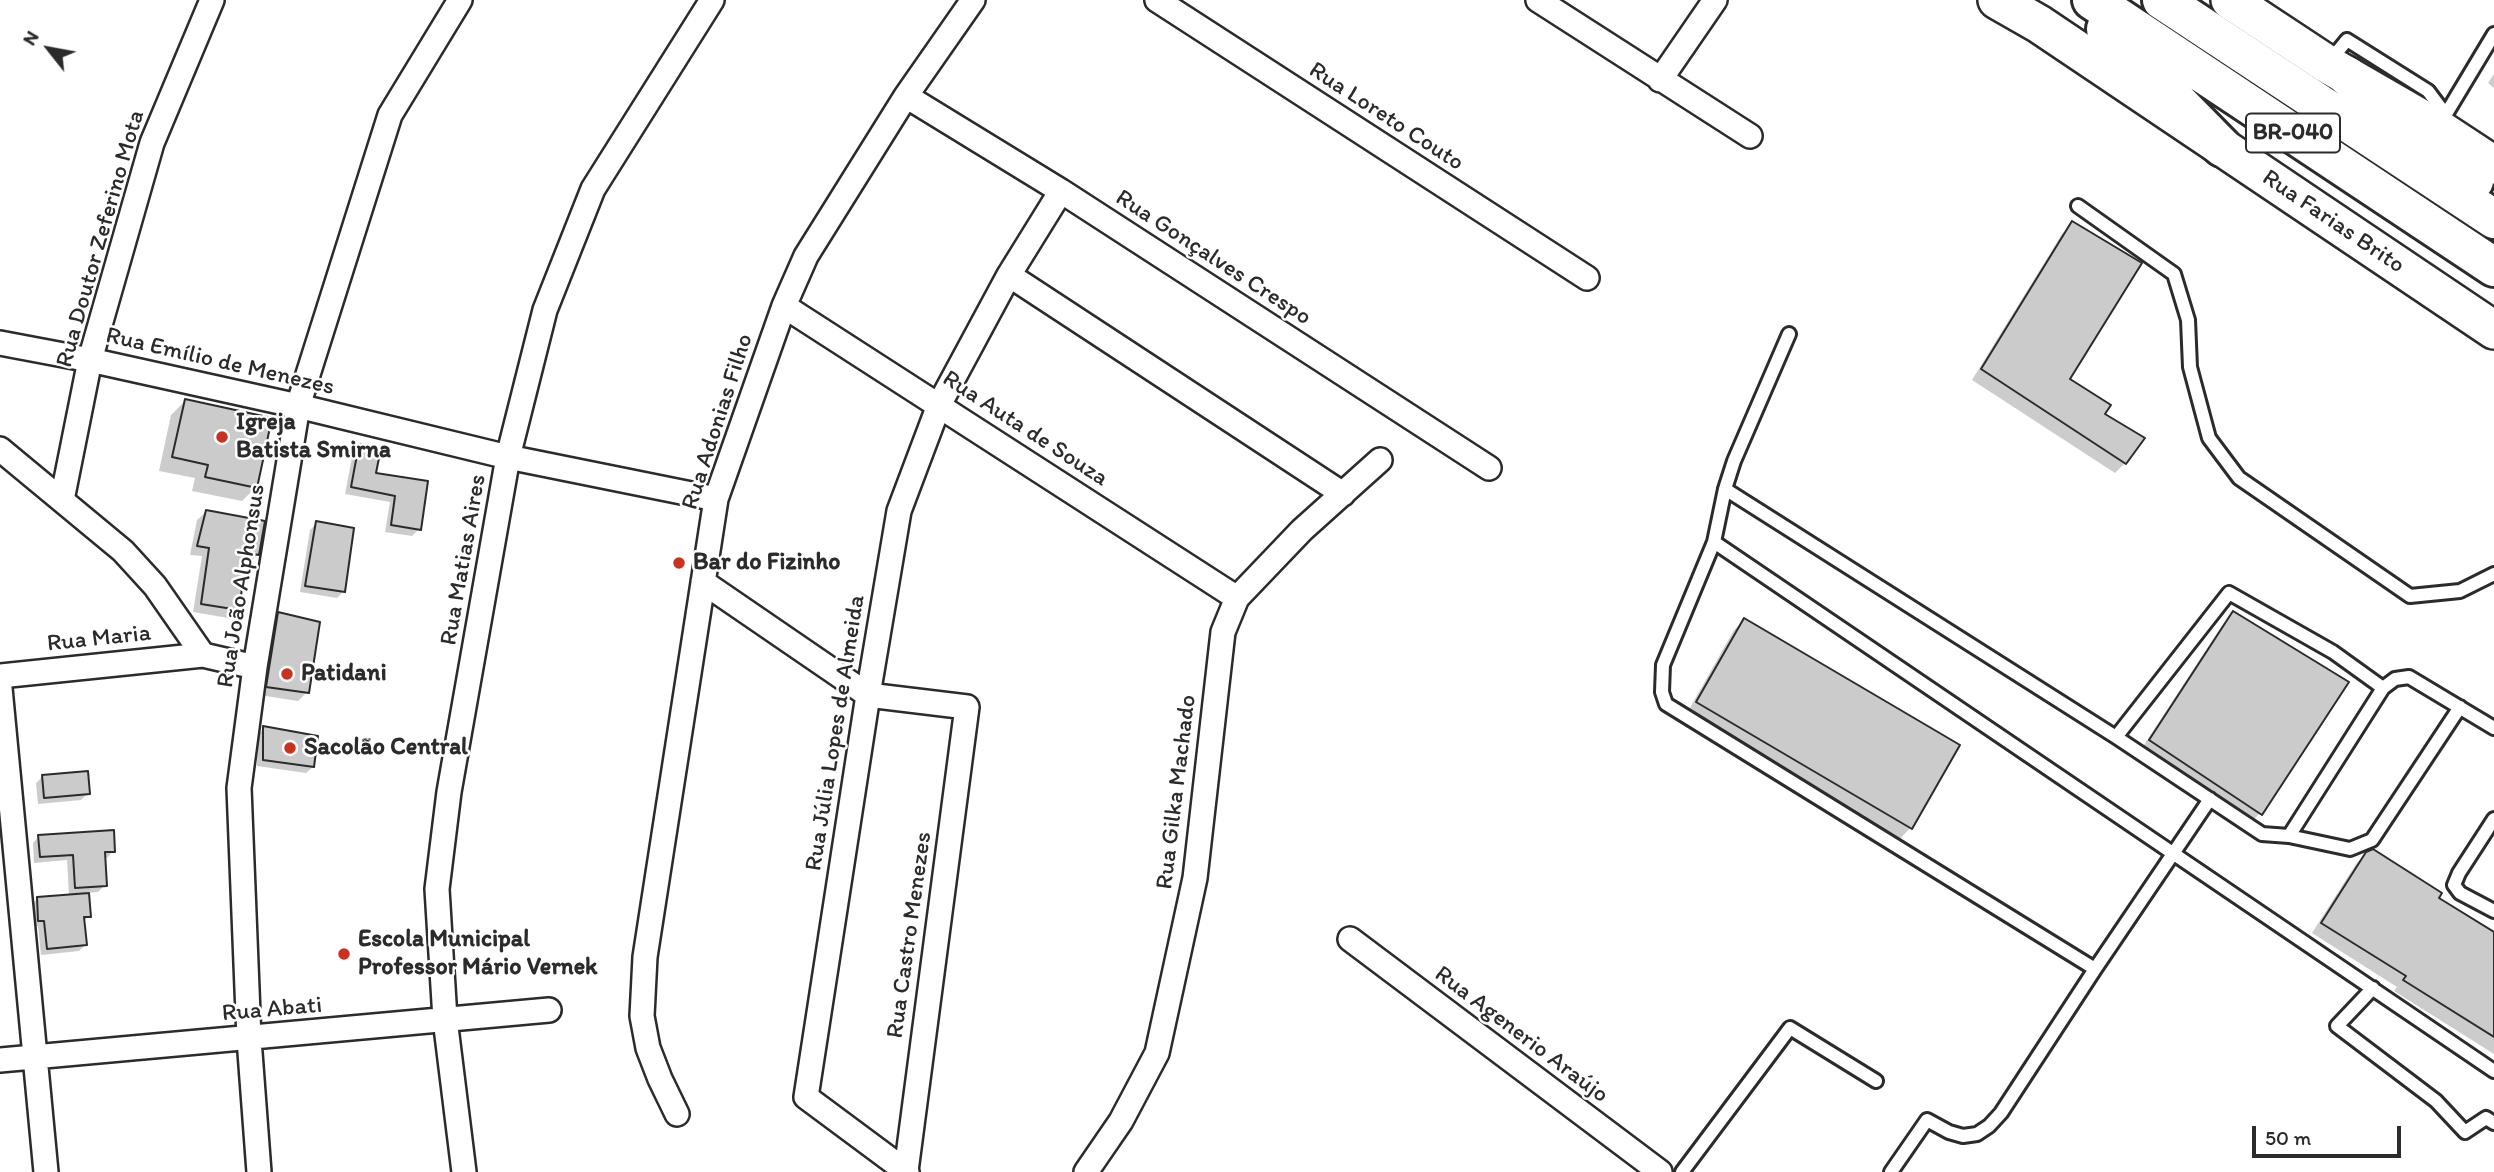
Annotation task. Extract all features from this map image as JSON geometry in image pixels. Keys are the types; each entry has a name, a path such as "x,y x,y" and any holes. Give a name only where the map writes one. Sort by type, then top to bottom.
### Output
{"highway":[{"path":"2077,0 2222,147"},
{"name":"BR-040","path":"2092,0 2494,267"},
{"path":"2162,0 2494,219"},
{"path":"2337,70 2494,199"}],"main road":[{"name":"Rua Farias Brito","path":"1997,0 2039,24 2494,330"},
{"path":"2230,0 2337,70 2441,121 2494,165"}],"street":[{"name":"Rua Doutor Zeferino Mota","path":"62,500 90,360 152,143 212,0"},
{"name":"Rua João Alphonsus","path":"259,1172 249,1039 239,788 255,667 298,406 390,115 460,0"},
{"name":"Rua Matias Aires","path":"464,1172 445,1019 437,890 449,792 508,457 545,310 593,189 712,0"},
{"name":"Rua Adonias Filho","path":"677,1114 648,1048 642,1016 645,957 716,499 784,306 806,256 905,96 973,0"},
{"name":"Rua Loreto Couto","path":"1157,0 1587,278"},
{"path":"1538,0 1750,136"},
{"path":"1660,80 1715,0"},
{"name":"Rua Gonçalves Crespo","path":"905,96 1061,191 1489,468"},
{"name":"Rua Júlia Lopes de Almeida","path":"906,1172 806,1097 868,695 899,510 939,405 1009,275 1061,191"},
{"path":"1009,275 1343,494"},
{"name":"Rua Auta de Souza","path":"784,306 1237,598"},
{"name":"Rua Emílio de Menezes","path":"0,343 298,406 508,457 716,499"},
{"path":"0,449 114,543 147,577 203,655"},
{"name":"Rua Gilka Machado","path":"1086,1172 1121,1121 1157,1053 1195,877 1223,632 1237,598 1302,530 1380,460"},
{"path":"703,582 868,695"},
{"name":"Rua Maria","path":"0,676 203,655 255,667"},
{"path":"0,688 46,1172"},
{"name":"Rua Castro Menezes","path":"868,695 967,707 906,1172"},
{"name":"Rua Agenerio Araújo","path":"1350,939 1653,1170"},
{"name":"Rua Abati","path":"0,1060 549,1010"}],"lane":[{"path":"2441,121 2494,34"},
{"path":"2078,206 2174,274 2188,320 2190,367 2208,438 2239,478 2410,596 2460,590 2494,574"},
{"path":"1789,334 1734,461 1714,541 1663,664 1662,692 1666,704 2095,969"},
{"path":"1725,489 2116,737 2262,834 2289,836 2350,849 2372,840 2460,707"},
{"path":"1714,541 2494,1071"},
{"path":"2116,737 2229,593 2333,652 2383,688"},
{"path":"2289,836 2383,688 2395,678 2409,677 2494,728"},
{"path":"1891,1172 1927,1120 1963,1136 1977,1134 1989,1126 2012,1098 2210,799"},
{"path":"2494,819 2454,885 2460,892 2494,911"},
{"path":"2372,988 2337,1026 2436,1101 2465,1132 2486,1118 2494,1123"},
{"path":"1682,1172 1790,1028 1876,1081"}],"building":[{"path":"2072,221 2142,263 2070,379 2111,405 2105,414 2145,438 2126,464 1981,369"},
{"name":"Igreja Batista Smirna","path":"185,399 272,418 257,488 205,477 208,465 172,457"},
{"path":"359,444 381,448 376,473 428,481 421,530 391,525 395,496 351,487"},
{"path":"206,510 265,521 259,555 247,553 239,610 201,604 209,548 197,546"},
{"path":"316,521 354,528 345,592 305,586"},
{"path":"2233,611 2349,682 2262,815 2149,740"},
{"path":"278,612 320,622 309,693 266,687"},
{"path":"1744,618 1960,745 1912,829 1696,702"},
{"name":"Sacolão Central","path":"263,726 318,736 314,767 263,760"},
{"path":"88,771 90,794 44,798 42,775"},
{"path":"114,830 115,852 105,852 107,886 75,888 73,855 40,857 38,835"},
{"path":"2373,849 2442,893 2439,898 2494,932 2494,1037 2403,980 2406,976 2321,923 2366,852"},
{"path":"89,893 91,917 84,917 87,945 47,949 44,921 38,921 37,897"}],"place":[{"name":"Igreja Batista Smirna","path":"222,437"},
{"name":"Bar do Fizinho","path":"679,563"},
{"name":"Patidani","path":"287,674"},
{"name":"Sacolão Central","path":"290,748"},
{"name":"Escola Municipal Professor Mário Vernek","path":"344,954"}]}
